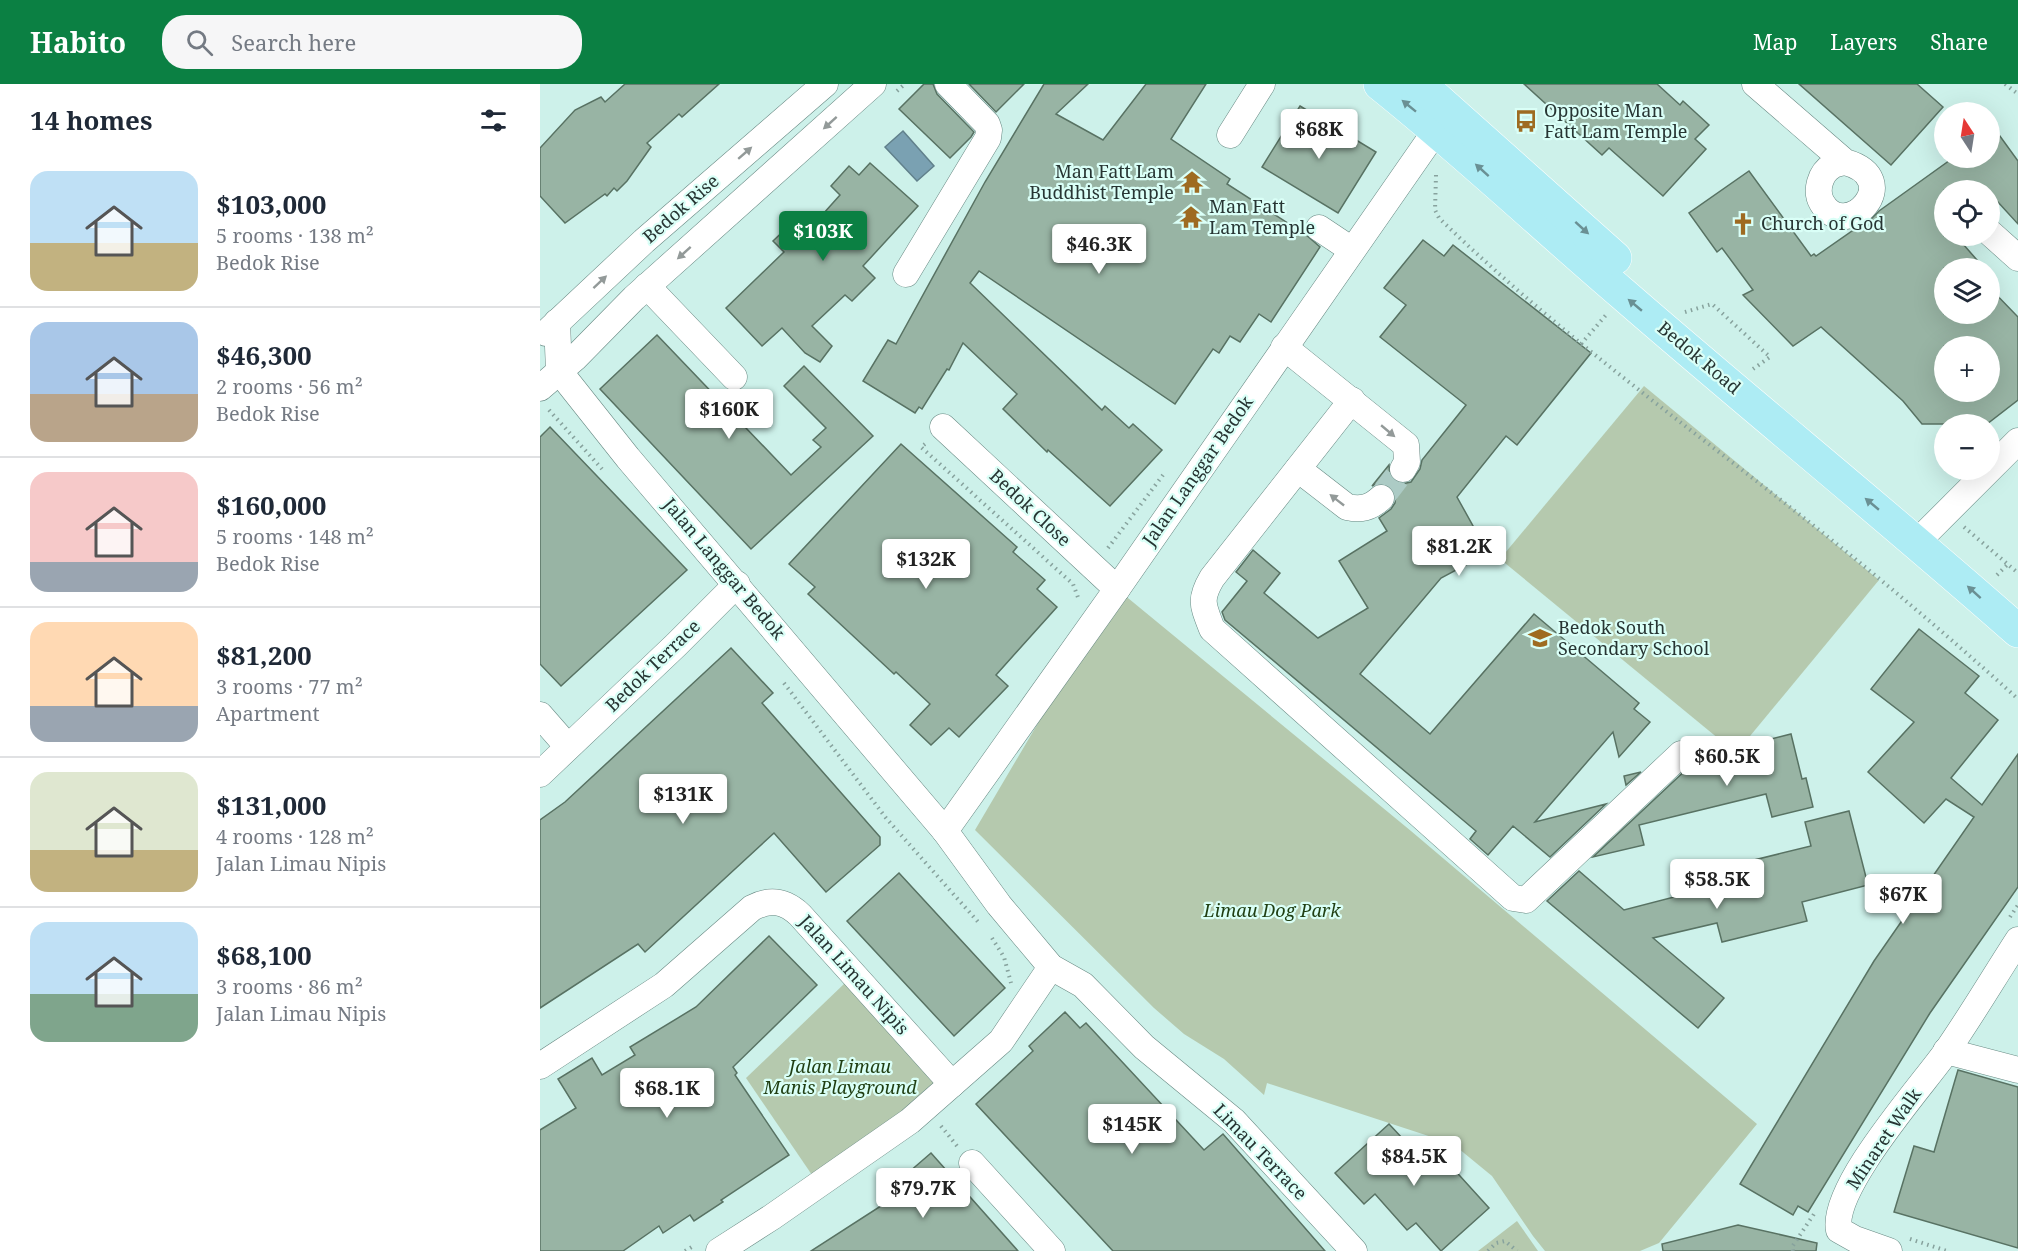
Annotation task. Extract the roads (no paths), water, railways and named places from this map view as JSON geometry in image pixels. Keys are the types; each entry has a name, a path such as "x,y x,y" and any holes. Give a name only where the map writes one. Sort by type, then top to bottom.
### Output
{"main road":[{"name":"Bedok Road","path":"1380,84 1679,314 1931,528 2018,631"},
{"name":"Bedok Road","path":"1420,84 1438,127 1625,297 1931,528 2006,573 2018,603"}],"street":[{"name":"Bedok Rise","path":"548,331 644,241 825,84"},
{"name":"Bedok Rise","path":"543,397 559,371 647,286 873,84"},
{"path":"906,274 988,138 987,124 948,84"},
{"path":"1230,135 1262,84"},
{"path":"1755,84 1845,162"},
{"name":"Jalan Langgar Bedok","path":"945,831 1117,589 1438,127"},
{"path":"1319,228 1352,250"},
{"path":"2000,242 2018,258"},
{"path":"647,286 734,377"},
{"path":"548,331 559,371"},
{"path":"1284,347 1406,445 1407,462 1403,469"},
{"name":"Jalan Langgar Bedok","path":"559,371 628,458 945,831 999,905 1051,967"},
{"path":"1352,400 1212,578 1203,594 1205,610 1212,629 1513,898 1526,900 1681,754"},
{"name":"Bedok Close","path":"943,427 1117,589"},
{"path":"1931,528 2018,441"},
{"path":"1298,469 1347,507 1366,508 1381,498"},
{"name":"Bedok Terrace","path":"540,774 737,584"},
{"path":"540,715 568,747"},
{"name":"Jalan Limau Nipis","path":"540,1066 664,985 752,908 762,903 776,901 788,905 800,915 952,1084"},
{"name":"Minaret Walk","path":"1896,1244 1841,1232 1838,1226 1843,1200 1871,1151 1946,1051 2018,940"},
{"path":"719,1251 910,1121 1001,1041 1051,967"},
{"name":"Limau Terrace","path":"1051,967 1083,985 1144,1047 1234,1121 1354,1251"},
{"path":"1946,1051 2018,1070"},
{"path":"965,1155 1052,1251"}],"water":[{"path":"903,131 934,166 917,181 885,147"}],"tunnel":[{"path":"1381,498 1403,469"}],"place":[{"name":"Opposite Man Fatt Lam Temple","path":"1526,121"},
{"name":"Man Fatt Lam Buddhist Temple","path":"1192,182"},
{"name":"Man Fatt Lam Temple","path":"1191,217"},
{"name":"Church of God","path":"1743,224"},
{"name":"Bedok South Secondary School","path":"1540,638"}],"park label":[{"name":"Limau Dog Park","path":"1272,911"},
{"name":"Jalan Limau Manis Playground","path":"840,1077"}]}
